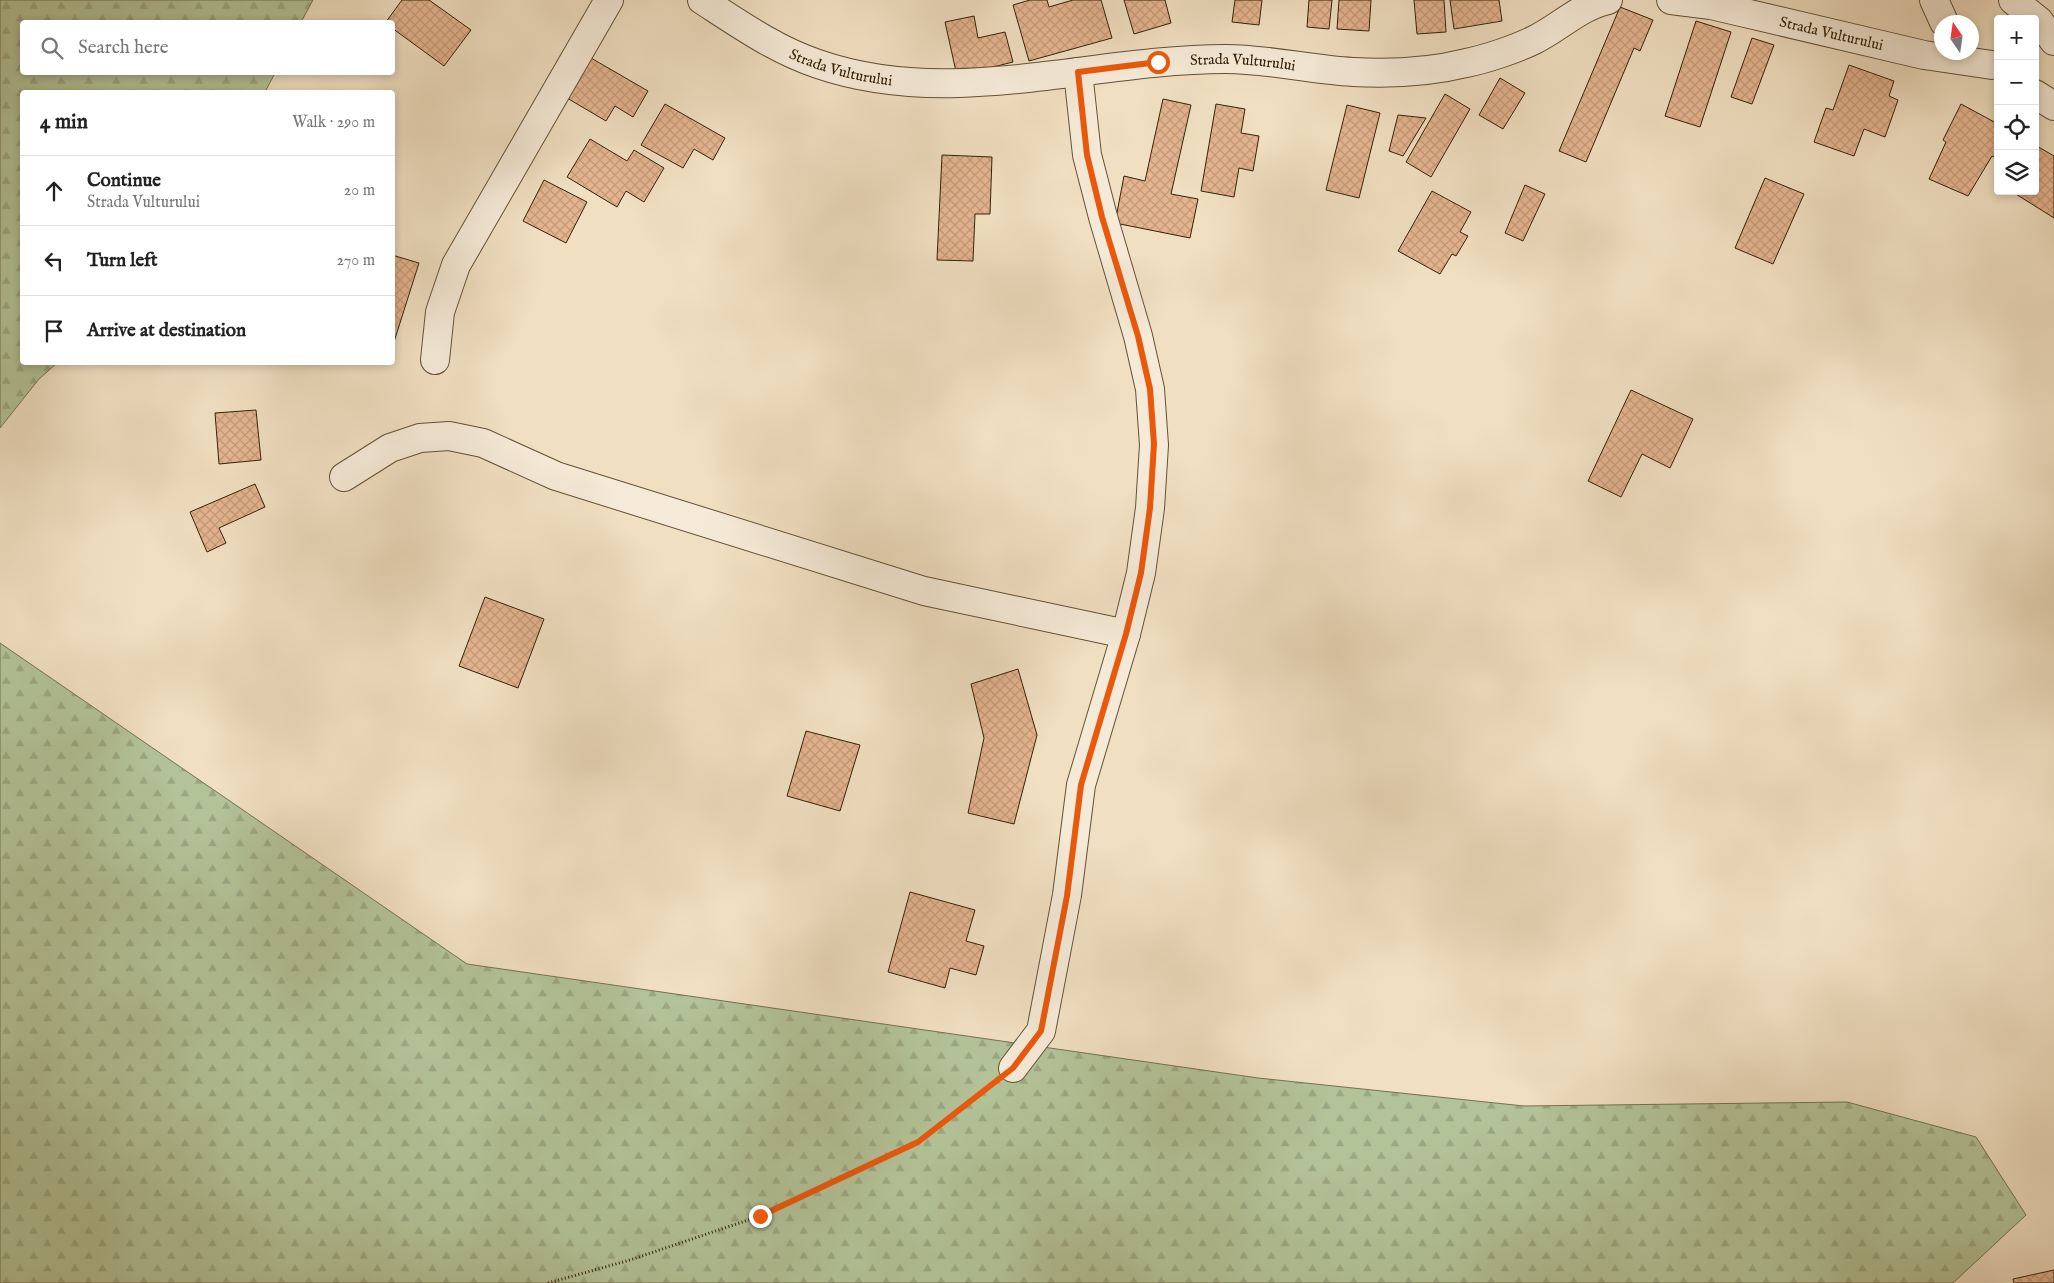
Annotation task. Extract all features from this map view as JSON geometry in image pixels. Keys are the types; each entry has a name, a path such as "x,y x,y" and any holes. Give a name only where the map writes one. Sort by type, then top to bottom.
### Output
{"street":[{"path":"435,360 440,312 456,265 610,0"},
{"name":"Strada Vulturului","path":"702,0 774,45 818,64 864,76 905,82 948,83 1010,81 1158,62 1228,59 1354,72 1411,72 1468,63 1533,41 1580,11 1608,0"},
{"name":"Strada Vulturului","path":"1671,0 1711,5 1924,55 1987,61"},
{"path":"1934,0 1941,15"},
{"path":"2013,0 2040,22 2054,41"},
{"path":"1013,1068 1041,1031 1067,896 1081,785 1126,634 1141,573 1150,508 1154,444 1150,389 1138,336 1102,217 1087,155 1078,72"},
{"path":"2039,97 2054,106"},
{"path":"344,477 398,446 420,438 458,438 483,443 556,476 924,591 1126,634"}],"path":[{"path":"548,1283 630,1260 760,1216 918,1142 1013,1068"}],"green space":[{"path":"0,0 313,0 302,20 20,20 20,75 274,75 266,90 20,90 20,365 55,365 39,379 0,428"},
{"path":"0,643 467,964 1258,1078 1524,1106 1847,1102 1976,1137 2026,1215 1953,1283 0,1283"}],"building":[{"path":"402,0 429,0 471,30 444,66 395,30 395,20 387,20"},
{"path":"1030,0 1047,0 1049,7 1073,0 1101,0 1112,38 1029,61 1013,5"},
{"path":"1124,0 1165,0 1171,23 1134,34"},
{"path":"1235,0 1262,0 1259,25 1232,22"},
{"path":"1309,0 1332,0 1329,29 1307,27"},
{"path":"1339,0 1371,0 1369,31 1337,29"},
{"path":"1414,0 1444,0 1446,32 1417,34"},
{"path":"1450,0 1499,0 1502,21 1454,29"},
{"path":"1620,7 1653,20 1640,51 1634,48 1586,162 1559,151"},
{"path":"974,16 978,38 1005,32 1013,62 957,76 945,22"},
{"path":"1696,21 1731,32 1700,127 1665,116"},
{"path":"1752,38 1774,45 1752,104 1731,97"},
{"path":"591,58 648,91 633,117 615,106 606,121 567,98"},
{"path":"1849,65 1894,81 1889,96 1898,100 1885,137 1864,129 1854,156 1814,142 1826,108 1833,110"},
{"path":"1500,78 1525,93 1503,129 1479,115"},
{"path":"1445,94 1470,109 1431,177 1406,162"},
{"path":"1163,99 1191,105 1171,194 1198,199 1190,238 1115,223 1124,176 1145,181"},
{"path":"665,104 725,138 713,160 694,149 683,168 641,145"},
{"path":"1216,104 1245,109 1241,133 1259,136 1253,171 1239,168 1234,197 1201,191"},
{"path":"1961,104 1994,122 1994,157 1992,156 1968,196 1929,179 1946,142 1943,140"},
{"path":"1347,105 1380,113 1359,198 1326,190"},
{"path":"1398,115 1426,118 1403,156 1389,151"},
{"path":"590,139 627,161 634,150 664,168 644,202 626,191 617,207 567,177"},
{"path":"2039,147 2054,156 2054,218 2017,195 2039,195"},
{"path":"942,155 992,157 990,214 975,214 973,261 937,260"},
{"path":"1765,178 1804,194 1773,264 1735,248"},
{"path":"544,180 587,202 566,243 523,221"},
{"path":"1525,185 1545,194 1523,241 1505,233"},
{"path":"1432,191 1471,212 1460,232 1468,236 1456,256 1452,254 1440,274 1398,251"},
{"path":"395,256 419,263 395,339"},
{"path":"1631,390 1693,419 1670,468 1642,454 1621,497 1588,481"},
{"path":"256,410 261,460 219,464 215,413"},
{"path":"255,484 265,507 219,528 226,543 207,552 190,512"},
{"path":"485,597 544,619 518,688 459,666"},
{"path":"1018,669 1037,735 1014,824 968,813 984,738 971,684"},
{"path":"806,731 860,745 840,811 787,796"},
{"path":"910,892 975,910 966,941 984,946 976,975 950,968 945,988 888,972"},
{"path":"2054,1270 2054,1283 2014,1283 2013,1279"}],"route":[{"path":"760,1216 918,1142 1013,1068 1041,1031 1067,896 1081,785 1126,634 1141,573 1150,508 1154,444 1150,389 1138,336 1102,217 1087,155 1078,72 1158,62"}]}
